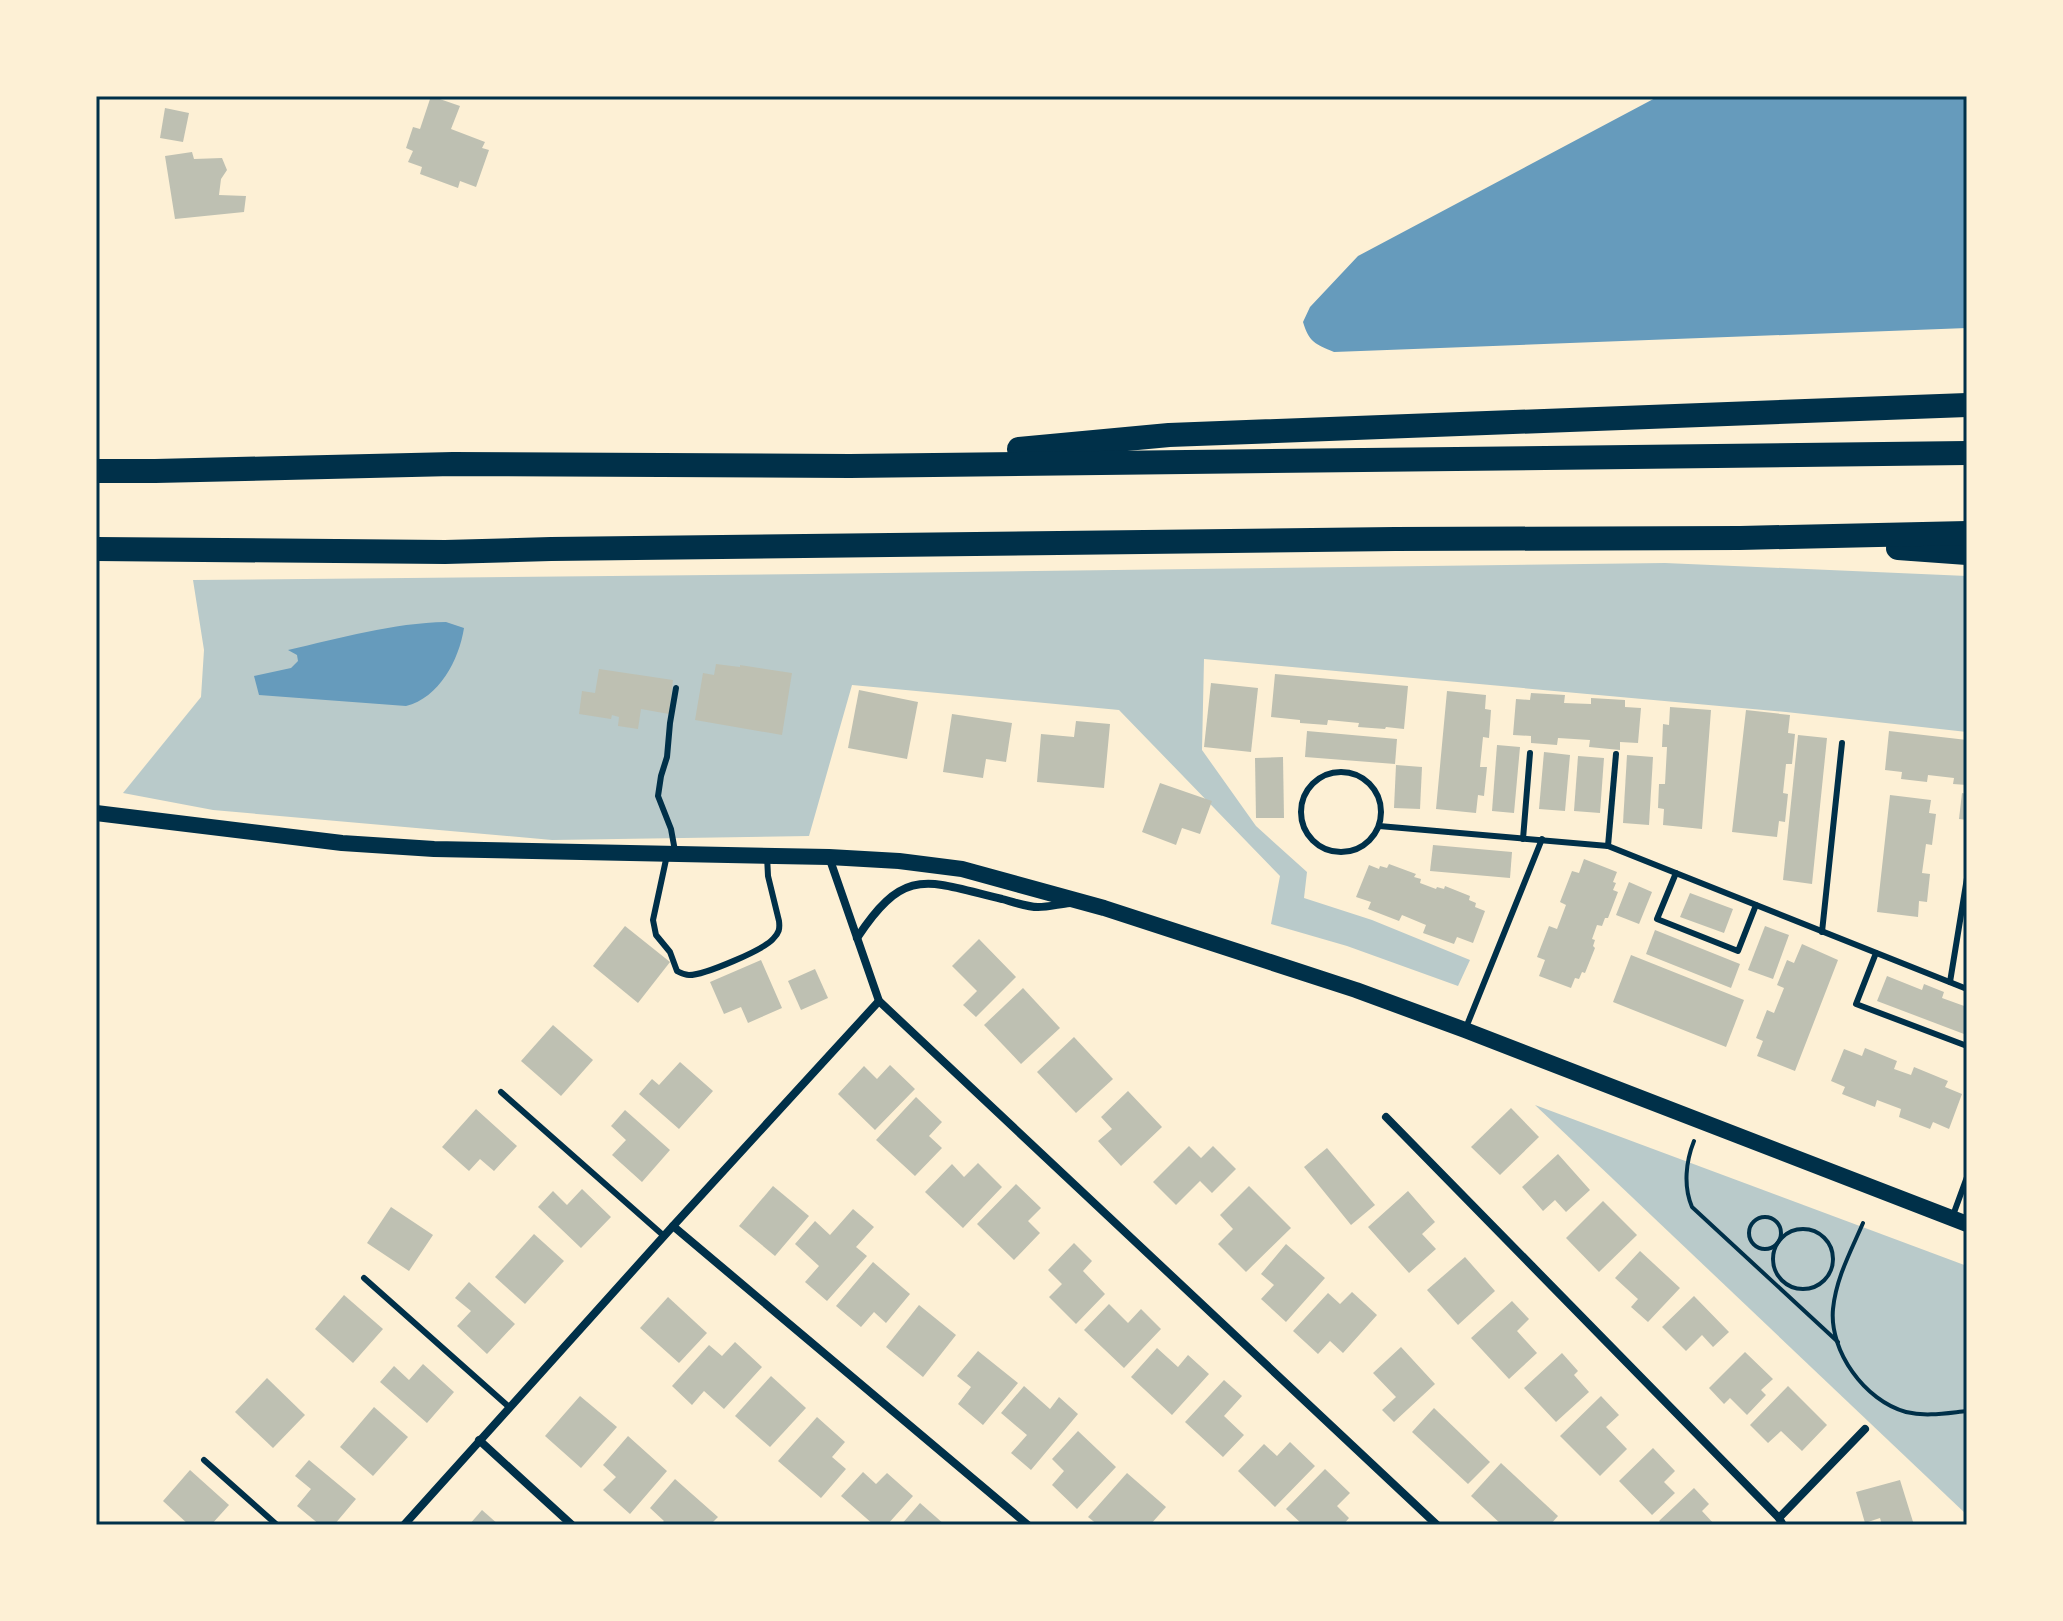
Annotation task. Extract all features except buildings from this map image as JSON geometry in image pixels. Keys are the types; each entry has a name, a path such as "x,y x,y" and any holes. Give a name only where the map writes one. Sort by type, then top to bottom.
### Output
{"highway":[{"path":"850,466 1169,435 1967,405"},
{"path":"96,471 453,464 850,466 1967,453"},
{"path":"96,549 445,552 1967,533"},
{"path":"1740,538 1967,553"}],"main road":[{"path":"96,813 358,844 434,849 829,857 962,869 1080,902 1356,990 1959,1221"}],"street":[{"path":"829,857 879,1001 1437,1525"},
{"path":"857,938 871,916 890,896 908,886 933,882 1036,907 1080,902"},
{"path":"404,1525 879,1001"},
{"path":"1386,1117 1781,1521 1865,1429"},
{"path":"673,1226 1028,1525"},
{"path":"479,1440 572,1525"}],"lane":[{"path":"676,688 667,757 658,796 671,829 671,855 653,920 656,935 670,952 677,971 686,976 706,972 770,942 777,934 780,928 768,876 767,856"},
{"path":"1822,932 1842,743"},
{"path":"1523,839 1530,753"},
{"path":"1608,846 1616,754"},
{"path":"1341,772 1354,774 1374,789 1381,813 1379,826 1372,838 1349,852 1322,848 1311,839 1304,827 1302,801 1317,779 1341,772"},
{"path":"1379,826 1608,846 1967,989"},
{"path":"1465,1030 1542,839"},
{"path":"1676,873 1657,919 1711,941 1738,951 1756,905"},
{"path":"1950,982 1967,878"},
{"path":"1876,953 1856,1004 1967,1046"},
{"path":"501,1092 664,1236"},
{"path":"1959,1221 1967,1177"},
{"path":"364,1278 509,1407"},
{"path":"204,1460 277,1525"}],"path":[{"path":"1707,1123 1698,1131 1687,1157 1687,1189 1692,1207 1838,1342"},
{"path":"1779,1240 1773,1262 1777,1274 1785,1282 1795,1288 1807,1289 1827,1277 1834,1255 1822,1235 1811,1229 1800,1229 1788,1233 1779,1240 1770,1248 1758,1247 1750,1238 1751,1225 1760,1217 1772,1218 1781,1228 1779,1240"},
{"path":"1863,1223 1842,1270 1833,1307 1832,1327 1849,1366 1866,1388 1887,1404 1906,1412 1928,1415 1967,1411"},
{"path":"1832,1267 1842,1270"}],"shaded area":[{"path":"1665,563 1967,576 1967,732 1786,712 1204,659 1202,750 1256,826 1307,872 1304,898 1372,920 1470,960 1458,986 1347,946 1271,924 1280,876 1119,710 852,685 809,836 552,840 213,810 123,793 201,697 204,650 193,580"},
{"path":"1535,1105 1967,1266 1967,1515"}],"water":[{"path":"1659,96 1967,96 1967,328 1334,352 1310,338 1303,322 1310,307 1358,256"},
{"path":"446,622 464,628 457,653 446,676 418,702 406,706 259,695 254,676 291,668 298,661 297,655 288,650 386,628"}]}
